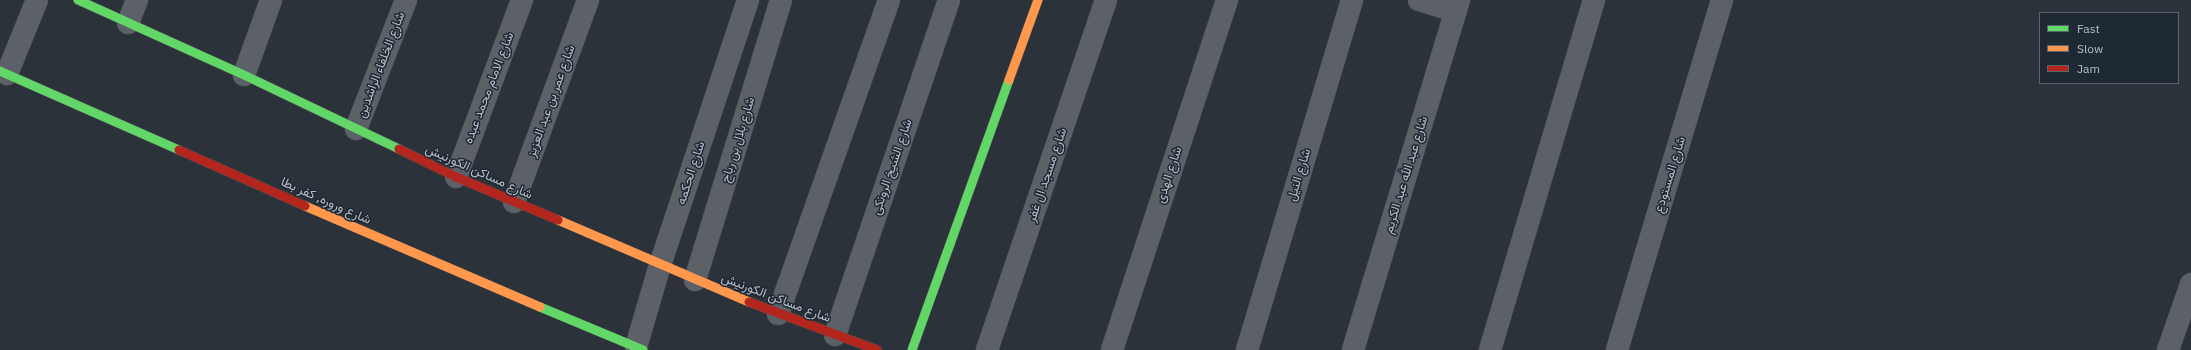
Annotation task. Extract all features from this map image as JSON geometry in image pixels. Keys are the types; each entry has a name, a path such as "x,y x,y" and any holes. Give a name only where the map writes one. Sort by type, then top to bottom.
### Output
{"street":[{"path":"4,72 37,0"},
{"name":"شارع مساكن الكورنيش","path":"78,0 244,74 456,177 695,280 778,314 877,350"},
{"path":"128,23 137,0"},
{"path":"244,74 271,0"},
{"name":"شارع الخلفاء الراشدين","path":"356,129 406,0"},
{"name":"شارع الامام محمد عبده","path":"456,177 522,0"},
{"name":"شارع عمر بن عبد العزيز","path":"514,202 588,0"},
{"name":"شارع الحكمه","path":"639,348 660,265 748,0"},
{"name":"شارع بلال بن رباح","path":"695,280 780,0"},
{"path":"778,314 889,0"},
{"name":"شارع الشيخ الرونكى","path":"835,335 949,0"},
{"path":"912,350 1038,0"},
{"name":"شارع مسجد ال غفر","path":"988,350 1106,0"},
{"name":"شارع الهدى","path":"1112,350 1227,0"},
{"name":"شارع النيل","path":"1247,350 1352,0"},
{"path":"1419,0 1457,6"},
{"path":"1490,350 1594,0"},
{"name":"شارع المستودع","path":"1617,350 1722,0"},
{"name":"شارع عبد الله عبد الكريم","path":"1353,350 1457,6"},
{"name":"شارع وروره, كفر بطا","path":"4,72 399,248 639,348"},
{"path":"2168,350 2191,284"}],"traffic: fast":[{"path":"78,0 244,75 399,149"},
{"path":"0,71 179,150"},
{"path":"912,350 1009,80"},
{"path":"540,307 643,350"}],"traffic: slow":[{"path":"1009,80 1038,0"},
{"path":"305,206 540,307"},
{"path":"558,220 749,302"}],"traffic: jam":[{"path":"399,149 456,177 558,220"},
{"path":"179,150 305,206"},
{"path":"749,302 877,350"}]}
